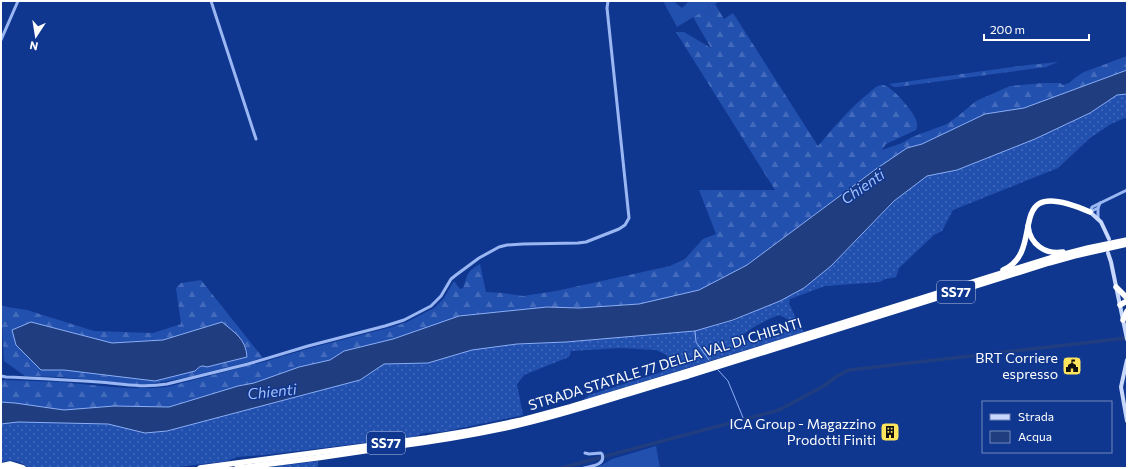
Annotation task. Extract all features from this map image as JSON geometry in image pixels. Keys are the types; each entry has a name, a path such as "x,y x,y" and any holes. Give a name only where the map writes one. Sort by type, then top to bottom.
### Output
{"highway":[{"path":"925,296 940,289 999,271 1011,265 1019,257 1023,249 1028,224 1033,210 1042,202 1058,201 1082,209 1093,209"},
{"path":"1028,224 1033,240 1041,248 1047,251 1061,252 1104,242 1120,241"},
{"name":"STRADA STATALE 77 DELLA VAL DI CHIENTI","path":"823,331 925,296 1065,254 1127,240"},
{"name":"STRADA STATALE 77 DELLA VAL DI CHIENTI","path":"200,468 462,432 570,409 1049,263 1127,244"},
{"path":"1090,252 1127,248"},
{"path":"1116,287 1127,298"},
{"path":"1120,306 1127,301"},
{"path":"1120,306 1127,306"},
{"path":"1123,320 1127,311"},
{"name":"STRADA STATALE 77 DELLA VAL DI CHIENTI","path":"238,468 463,436 522,424 570,409"},
{"path":"1,466 10,464 23,468"}],"street":[{"path":"1,40 18,1"},
{"path":"211,1 256,139"},
{"path":"1,376 107,383 129,386 167,384 248,364 404,320 431,306 441,296 451,279 479,258 507,245 586,242 625,225 629,218 607,8 608,1"},
{"path":"1093,209 1100,203 1127,190"},
{"path":"1093,209 1100,203"},
{"path":"1093,209 1105,231 1107,239"},
{"path":"1093,209 1098,218"},
{"path":"1110,253 1127,337"},
{"path":"1127,360 1121,387 1127,421"},
{"path":"584,468 596,465 603,460 602,454 599,452 591,454 585,453"}],"green space":[{"path":"663,1 673,1 682,8 689,1 720,1 677,27"},
{"path":"715,4 724,19 733,13 818,146 855,105 873,89 880,85 885,85 899,96 913,114 917,124 916,130 886,144 882,150 947,124 976,101 1010,86 1044,83 1060,83 1063,85 1069,83 1084,72 1127,56 1127,70 1024,108 985,114 922,144 907,148 876,169 747,265 699,290 639,304 579,308 547,307 393,339 344,351 330,360 299,367 254,383 238,386 169,407 114,406 64,410 1,402 1,380 60,382 127,388 167,387 392,327 407,322 434,308 444,298 454,281 460,289 463,288 468,274 472,269 480,264 486,292 523,296 556,291 670,266 685,259 703,239 716,234 699,190 775,190 676,32 684,32 711,48 693,17"},
{"path":"1058,62 1046,67 897,87 889,84 1028,65"},
{"path":"1127,94 1127,117 1111,124 1090,138 1058,168 953,210 942,231 934,235 899,268 896,277 885,279 880,282 825,286 790,299 789,303 797,321 794,322 779,315 757,325 738,339 750,341 800,327 804,332 583,400 589,395 659,373 667,366 667,355 656,350 620,348 571,351 569,357 524,375 517,384 523,415 442,432 424,433 413,437 237,457 227,461 170,468 29,468 16,461 1,462 1,424 18,422 108,424 145,433 167,431 360,380 384,364 428,363 472,350 517,344 566,342 695,331 733,321 780,301 804,288 831,266 894,201 927,176 957,170 1035,139 1090,113 1117,95"},
{"path":"201,280 263,358 193,376 151,384 131,384 62,377 25,376 4,361 1,306 27,310 94,331 153,333 181,324 176,288 181,283","holes":["31,322 112,343 163,340 222,322 247,357 200,366 195,370 190,371 41,370"]},
{"path":"656,446 660,468 591,468 602,465 612,459"},
{"path":"318,461 318,468 264,468"}],"water":[{"name":"Chienti","path":"1127,70 1127,94 1117,95 1090,113 1035,139 957,170 927,176 894,201 831,266 804,288 780,301 733,320 695,331 566,342 517,344 472,350 428,363 384,364 360,380 167,431 145,433 108,424 18,422 1,424 1,402 64,410 114,406 169,407 238,386 254,383 299,367 330,360 344,351 393,339 459,316 547,307 579,308 639,304 699,290 747,265 876,169 907,148 922,144 985,114 1024,108"},
{"path":"31,322 112,343 163,340 222,322 242,341 247,357 207,367 201,366 195,371 155,381 64,370 41,370 16,345 12,330"}],"waterway":[{"path":"695,331 696,342 709,360"},
{"path":"561,468 779,410 824,386 837,376 849,370 1127,338"},
{"path":"718,370 728,381 744,420"}],"place":[{"name":"BRT Corriere espresso","path":"1072,366"},
{"name":"ICA Group - Magazzino Prodotti Finiti","path":"890,432"}]}
